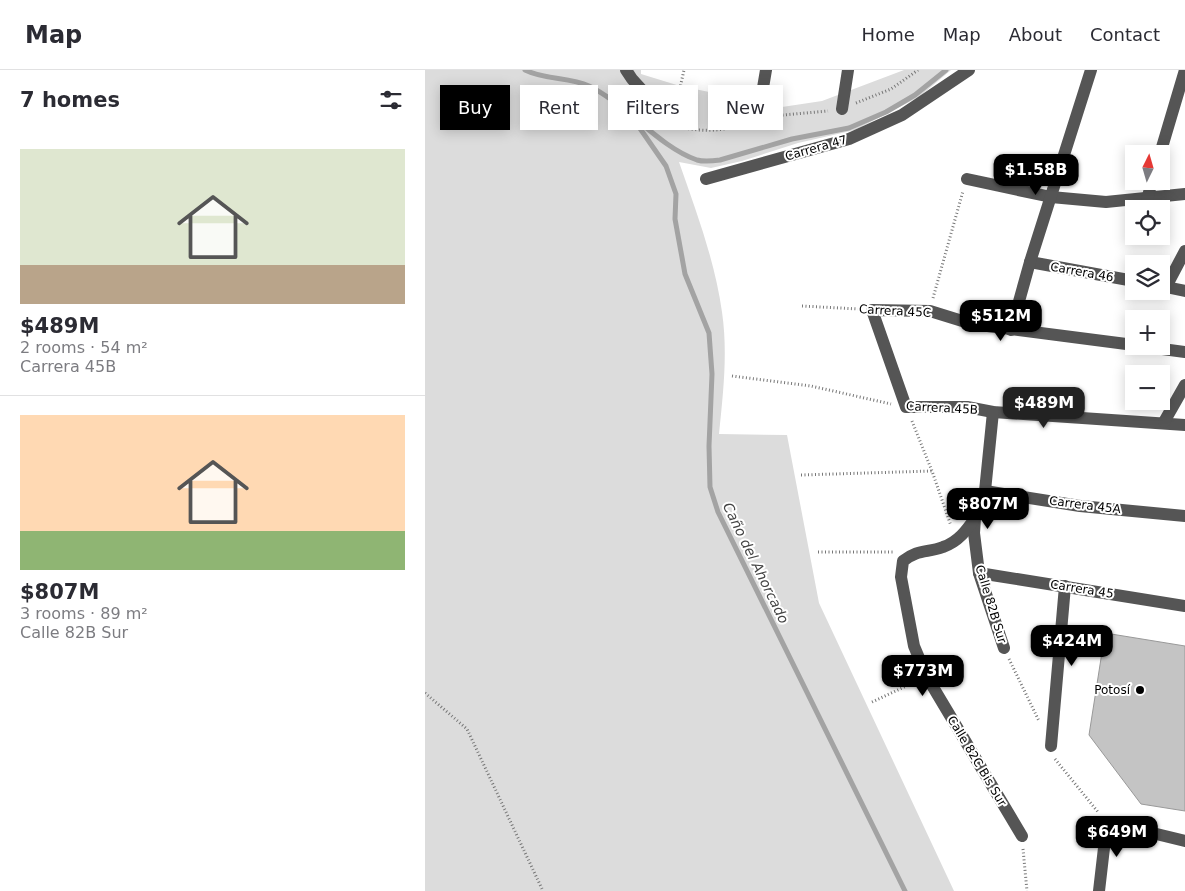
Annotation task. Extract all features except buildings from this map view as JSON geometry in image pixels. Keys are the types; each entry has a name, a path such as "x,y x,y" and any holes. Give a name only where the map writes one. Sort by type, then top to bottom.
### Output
{"street":[{"path":"626,70 637,85"},
{"path":"763,85 766,70"},
{"path":"843,109 847,70"},
{"name":"Carrera 47","path":"706,179 849,139 902,115 969,70"},
{"path":"1011,330 1030,262 1091,70"},
{"path":"1163,145 1185,70"},
{"path":"967,179 1051,197 1106,202 1125,201"},
{"path":"1150,190 1147,200 1185,194"},
{"path":"1170,277 1185,251"},
{"name":"Carrera 46","path":"1030,262 1125,279"},
{"path":"1170,288 1185,291"},
{"path":"872,310 906,407"},
{"name":"Carrera 45C","path":"872,310 929,311 972,324 1125,345"},
{"path":"1170,350 1185,352"},
{"path":"1164,422 1185,386"},
{"name":"Carrera 45B","path":"906,407 967,407 993,412 1164,422 1185,425"},
{"name":"Calle 82B Sur","path":"993,412 985,491 975,518 975,546 979,573 1004,648"},
{"name":"Carrera 45A","path":"985,491 1080,506 1185,516"},
{"path":"914,552 943,547 956,540 966,532 975,518"},
{"name":"Calle 82C Bis Sur","path":"914,552 903,561 901,577 914,646 927,677 1022,836"},
{"name":"Carrera 45","path":"979,573 1185,606"},
{"path":"1051,746 1065,586"},
{"path":"1099,891 1107,822 1185,841"}],"path":[{"path":"681,85 684,70"},
{"path":"783,115 843,109 891,89 918,70"},
{"path":"929,311 967,179"},
{"name":"Carrera 45C","path":"803,306 872,310"},
{"name":"Carrera 45B","path":"732,376 811,386 906,407"},
{"path":"906,407 932,471 956,540"},
{"path":"801,475 932,471"},
{"path":"818,552 914,552"},
{"path":"872,702 927,677"},
{"path":"425,693 467,729 543,891"},
{"path":"1022,836 1027,891"}],"shaded area":[{"path":"425,70 641,70 641,74 677,85 608,85 608,130 698,130 698,90 708,92 708,130 783,130 783,107 822,101 904,70 951,70 919,97 855,130 798,143 742,161 711,168 679,162 710,255 722,312 725,358 719,434 787,435 819,603 954,891 425,891"}],"waterway":[{"path":"525,70 589,86 616,103 656,136 683,154 697,160 706,161 720,160 792,139 849,128 886,112 915,95 946,70"},
{"name":"Caño del Ahorcado","path":"641,130 666,166 676,194 675,219 685,274 709,333 712,374 709,446 710,487 718,512 905,891"}],"place":[{"name":"Potosí","path":"1140,690"}]}
